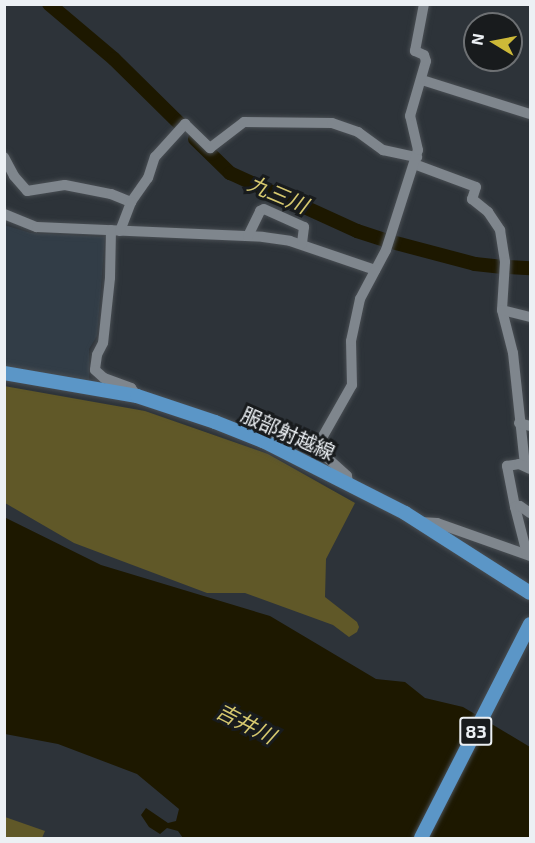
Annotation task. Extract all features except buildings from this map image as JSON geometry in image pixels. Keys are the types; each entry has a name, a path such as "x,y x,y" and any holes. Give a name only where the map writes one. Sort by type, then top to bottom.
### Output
{"main road":[{"name":"服部射越線","path":"4,373 137,396 204,418 263,441 348,482 419,522 531,593"},
{"name":"83","path":"421,838 531,624"}],"street":[{"path":"318,445 352,385 351,341 354,323 364,288 386,250 419,145 411,127 410,116 422,80 426,57 415,51 424,4"},
{"path":"422,80 531,114"},
{"path":"137,396 131,388 104,378 95,370 95,363 104,332 116,231 131,202 148,178 155,157 184,124 210,148 244,122 332,123 358,132 383,150 415,160 476,187 472,199 488,212 500,230 505,262 502,310 513,353 519,423 528,467 507,466 529,555"},
{"path":"4,158 14,176 27,191 65,185 111,194 131,202"},
{"path":"248,236 260,211 264,209 304,227 302,244"},
{"path":"4,214 37,227 248,236 302,244 375,270"},
{"path":"502,310 531,317"},
{"path":"519,423 531,426"},
{"path":"263,441 273,438 305,445 318,445"},
{"path":"318,445 324,455 347,476 348,482"},
{"path":"516,507 520,506 531,513"},
{"path":"419,522 436,523 529,555"}],"shaded area":[{"path":"4,225 31,233 105,237 97,336 89,349 89,382 5,369"},
{"path":"4,386 145,411 268,454 355,503 326,559 325,597 357,622 359,627 357,632 349,637 333,625 245,593 207,593 74,543 5,503"},
{"path":"5,817 45,831 42,838 5,838"}],"water":[{"name":"吉井川","path":"4,517 101,565 270,616 376,679 405,682 425,698 463,707 530,747 530,838 183,838 178,831 167,828 160,834 149,827 141,815 146,808 168,823 176,821 179,809 137,774 58,744 5,734"}],"waterway":[{"name":"九三川","path":"49,4 114,59 180,124"},
{"name":"九三川","path":"195,139 230,173 357,231 387,241"},
{"name":"九三川","path":"392,242 475,264 503,267"},
{"name":"九三川","path":"508,267 530,268"}]}
